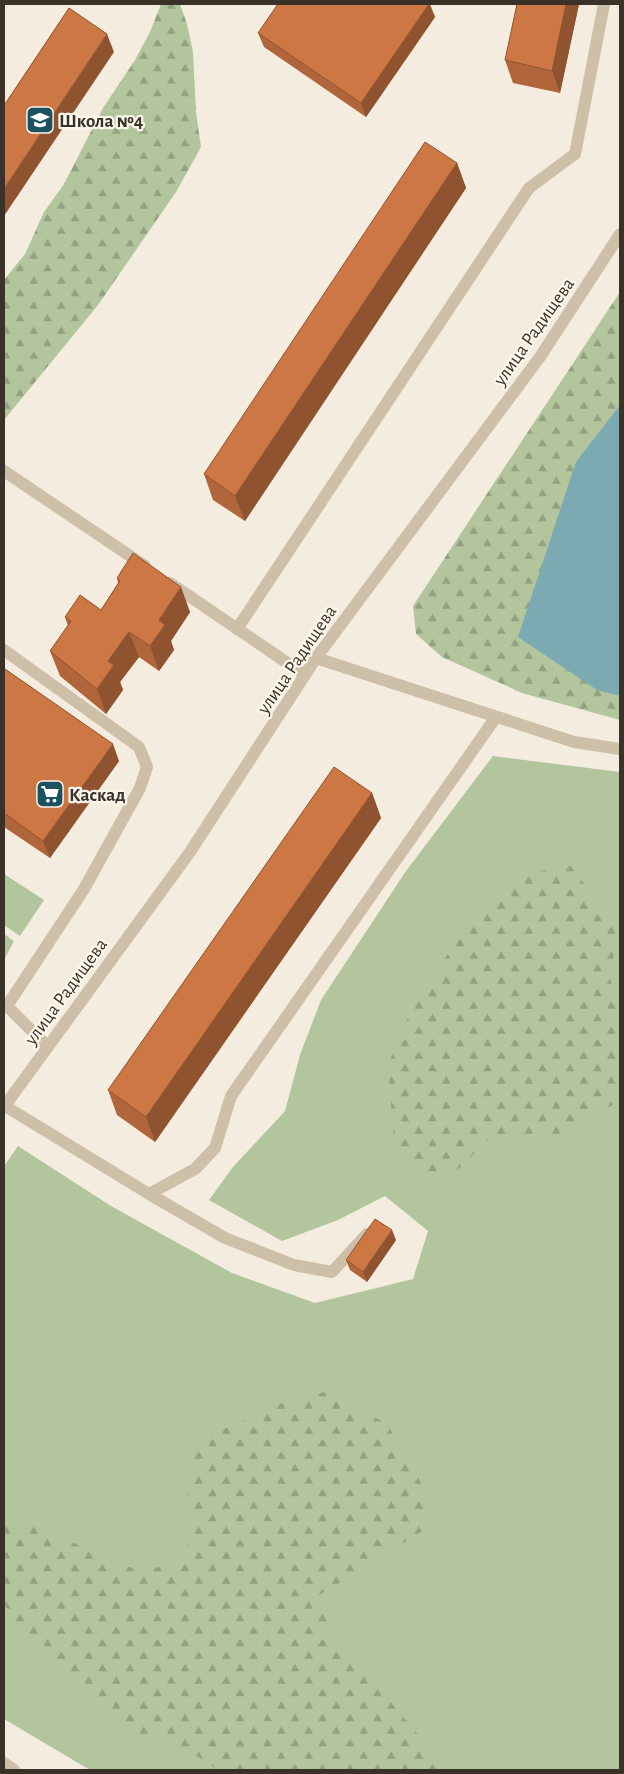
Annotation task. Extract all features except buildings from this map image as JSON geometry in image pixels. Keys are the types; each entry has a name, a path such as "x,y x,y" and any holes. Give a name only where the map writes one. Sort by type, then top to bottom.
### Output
{"street":[{"path":"237,629 529,188 575,154 604,4"},
{"name":"улица Радищева","path":"4,1106 190,852 316,658 540,357 620,234"},
{"path":"4,471 305,675"},
{"path":"4,650 139,747 147,767 140,788 84,889 6,1005 48,1048"},
{"path":"316,658 574,742 620,749"},
{"path":"149,1194 195,1169 215,1148 231,1096 496,716"},
{"path":"4,1106 225,1238 294,1265 332,1272 369,1232"},
{"path":"4,1763 14,1770"}],"green space":[{"path":"161,4 180,4 187,24 193,52 196,112 201,147 176,192 98,305 4,420 4,280 25,254 44,212 64,184 103,108 135,60 150,32"},
{"path":"620,292 620,720 522,693 442,657 416,634 413,606"},
{"path":"493,756 620,772 620,1770 90,1770 4,1719 4,1166 18,1146 111,1206 232,1273 315,1303 413,1279 428,1231 385,1196 338,1220 282,1241 209,1200 233,1167 285,1111 300,1055 321,1000 406,871"},
{"path":"571,866 618,928 610,977 620,1016 620,1101 557,1135 485,1141 466,1163 451,1174 434,1177 424,1174 395,1153 388,1065 417,996 462,935 519,874"},
{"path":"4,874 44,900 20,936 4,925"},
{"path":"4,934 14,941 4,960"},
{"path":"328,1391 387,1424 421,1483 426,1529 318,1596 339,1650 381,1691 441,1761 443,1770 217,1770 172,1742 142,1737 110,1716 61,1673 24,1632 4,1604 4,1517 50,1531 88,1550 137,1570 176,1565 193,1537 187,1490 196,1442 279,1404"}],"water":[{"path":"620,405 620,696 597,690 518,637 576,462"}],"place":[{"name":"Школа №4","path":"40,120"},
{"name":"Каскад","path":"50,794"}]}
